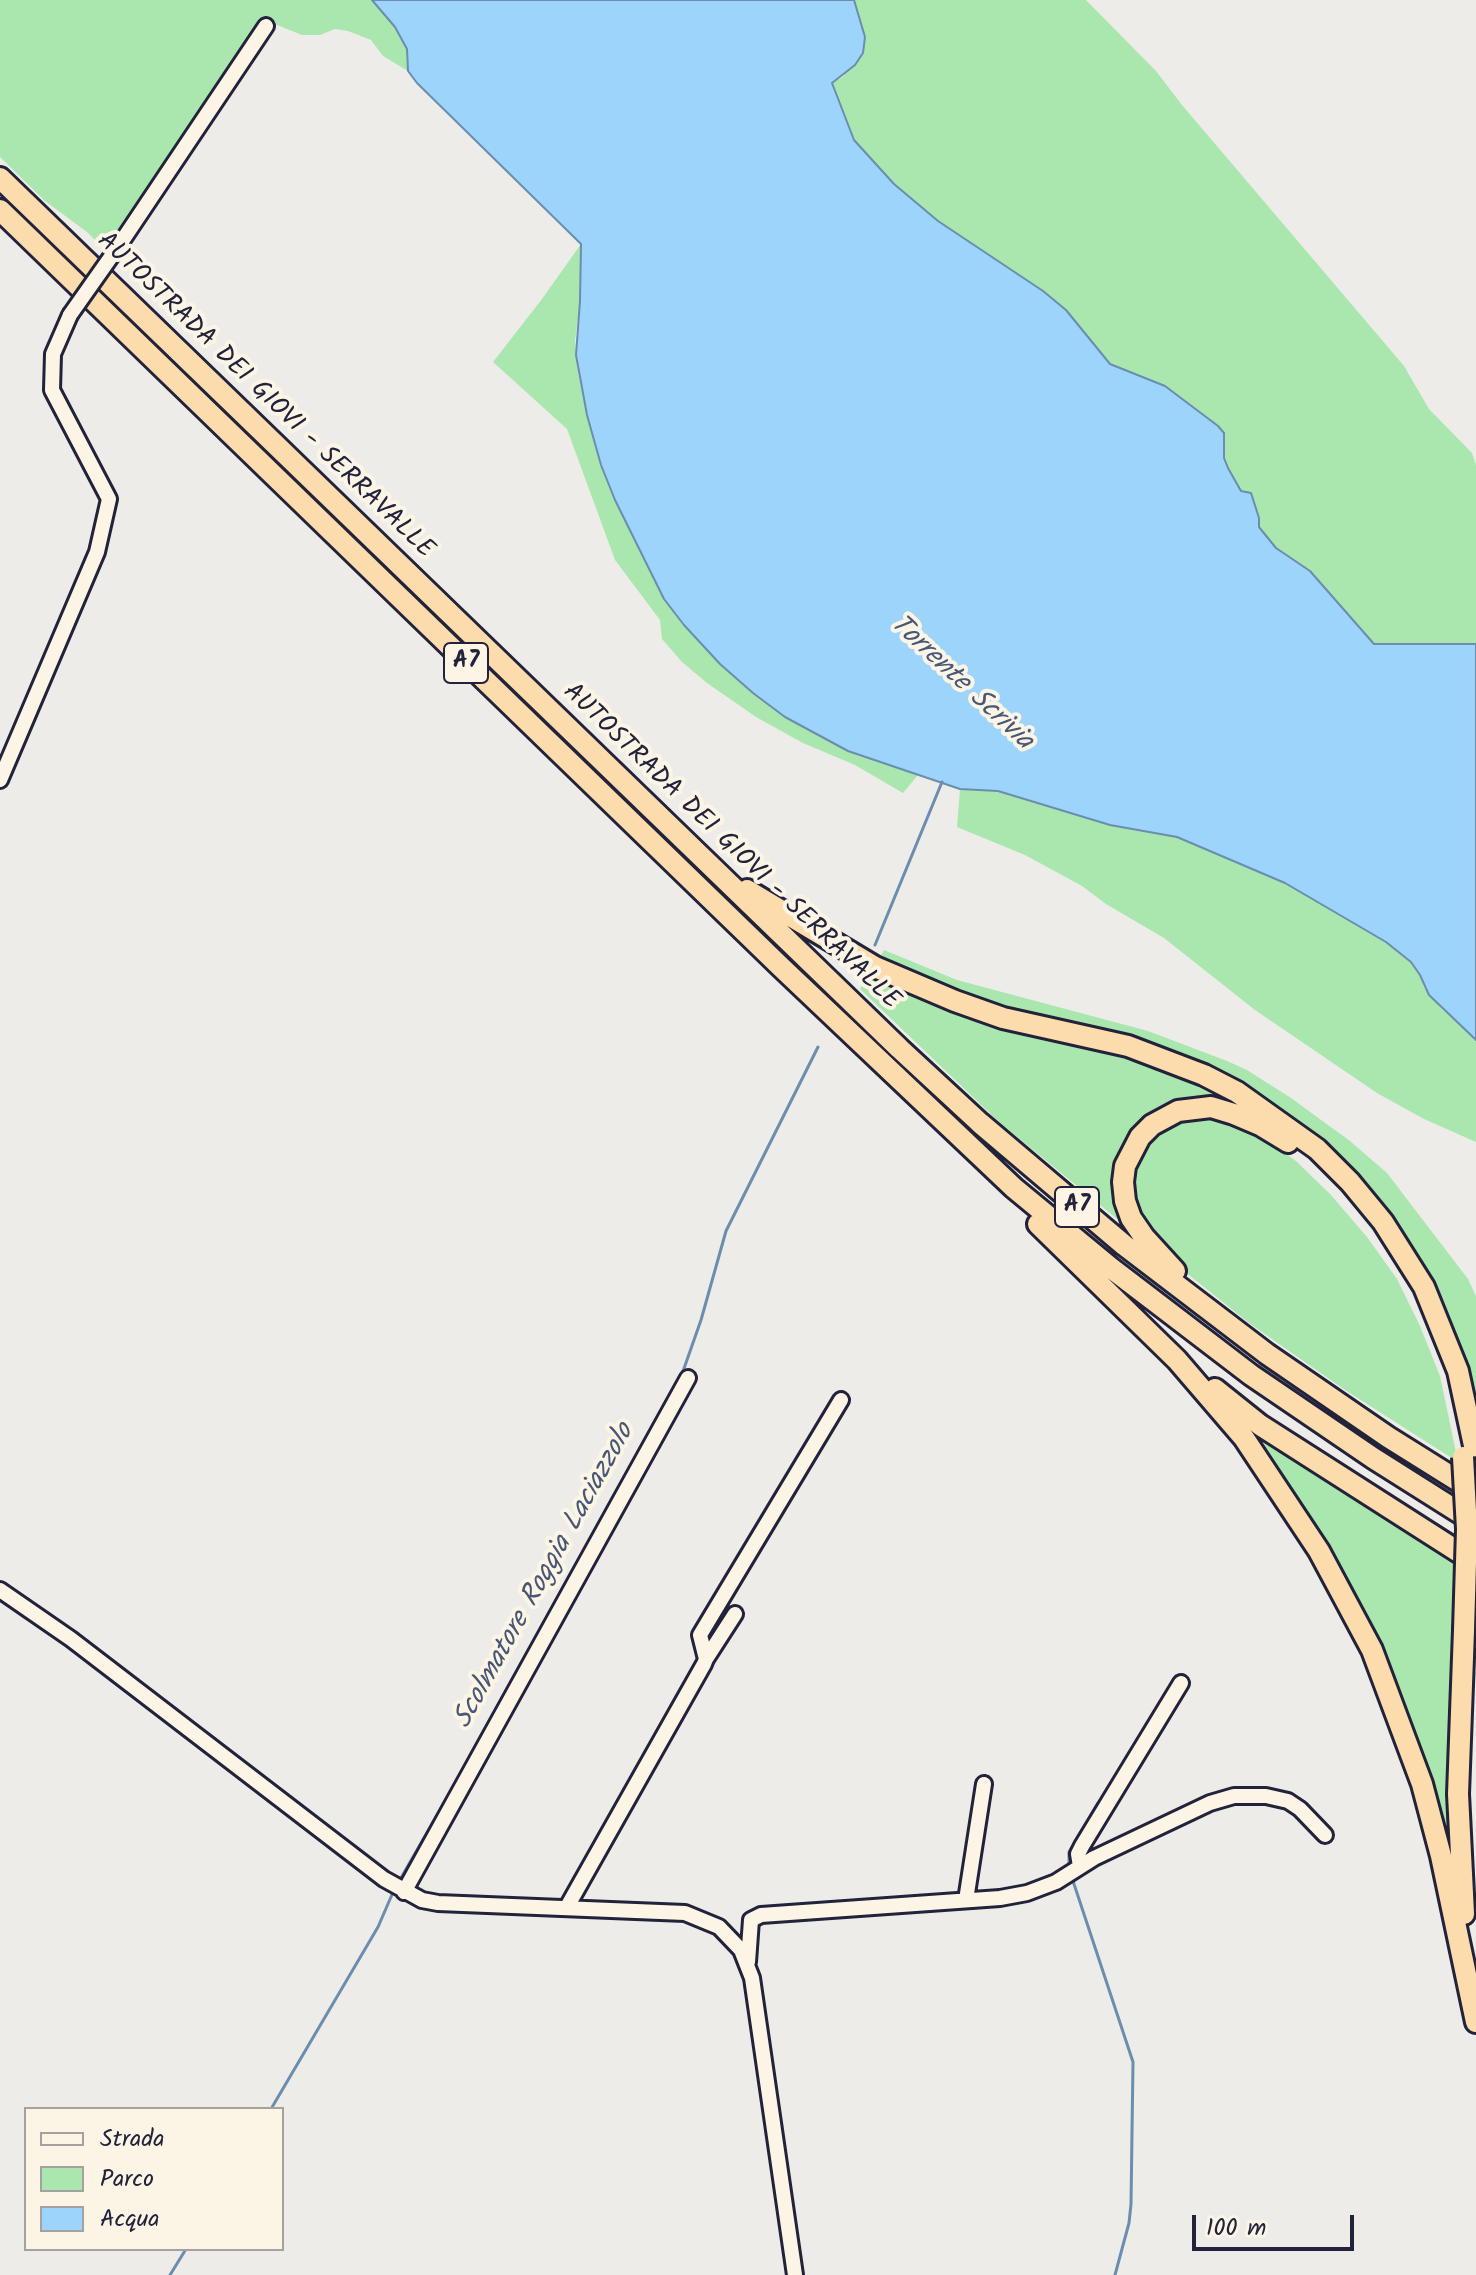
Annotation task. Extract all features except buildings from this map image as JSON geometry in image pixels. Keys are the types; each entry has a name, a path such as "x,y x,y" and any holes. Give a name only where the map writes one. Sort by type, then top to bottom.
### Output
{"highway":[{"name":"AUTOSTRADA DEI GIOVI - SERRAVALLE","path":"0,178 900,1049 1002,1142 1124,1245 1267,1354 1388,1437 1476,1492"},
{"name":"AUTOSTRADA DEI GIOVI - SERRAVALLE","path":"0,210 933,1114 1014,1188 1176,1319 1251,1375 1476,1523"},
{"path":"718,872 875,967 906,981 1003,1018 1128,1046 1204,1075 1237,1092 1317,1149 1383,1222 1424,1287 1458,1371 1470,1456 1467,1529 1472,1631 1471,1825 1476,1913"},
{"path":"1267,1354 1159,1257 1128,1209 1123,1182 1132,1149 1152,1125 1178,1111 1211,1107 1234,1114 1289,1142 1319,1168 1371,1225 1394,1259 1433,1336 1470,1456"},
{"path":"933,1114 993,1183 1177,1360 1244,1438 1319,1551 1372,1650 1422,1784 1476,2022"},
{"path":"1177,1360 1260,1425 1476,1563"},
{"path":"1468,1978 1458,1794 1472,1631"}],"street":[{"path":"0,780 97,552 109,499 52,390 53,354 70,315 266,26"},
{"path":"398,1888 688,1378"},
{"path":"706,1659 700,1635 841,1400"},
{"path":"0,1590 71,1639 398,1888 422,1900 662,1911 700,1917 732,1938 752,1978 795,2275"},
{"path":"567,1907 706,1659 735,1614"},
{"path":"1080,1866 1078,1854 1082,1846 1181,1683"},
{"path":"966,1900 984,1784"},
{"path":"748,1967 751,1920 761,1915 1027,1893 1056,1882 1080,1866 1210,1803 1234,1796 1266,1796 1288,1801 1325,1835"}],"green space":[{"path":"0,0 372,0 395,27 407,49 408,71 383,56 371,40 348,31 335,29 320,35 302,35 260,18 107,252 87,232 45,201 0,157"},
{"path":"854,0 1086,0 1156,71 1404,366 1429,409 1472,453 1476,465 1476,644 1374,644 1310,571 1276,548 1259,527 1256,511 1228,468 1224,458 1224,433 1218,426 1165,386 1110,364 1066,310 1043,291 938,221 894,184 854,140 832,83 844,76 858,16"},
{"path":"581,244 580,301 575,341 587,415 609,487 664,599 720,664 785,717 848,751 918,775 903,793 855,765 803,743 756,717 682,662 662,639 660,620 615,560 567,429 493,362"},
{"path":"960,789 998,791 1110,825 1187,840 1285,883 1386,942 1411,962 1424,987 1441,1008 1476,1040 1476,1142 1424,1119 1377,1093 1255,1010 1164,938 1082,886 1025,855 957,827"},
{"path":"884,950 957,980 1148,1031 1227,1061 1291,1098 1350,1141 1387,1173 1468,1279 1476,1296 1476,1414 1440,1306 1286,1120 1070,1025 969,999 879,959"},
{"path":"868,974 1136,1057 1213,1091 1257,1116 1227,1105 1137,1129 1128,1228 998,1121 860,989"},
{"path":"1212,1115 1262,1135 1297,1162 1367,1237 1397,1279 1440,1376 1458,1462 1345,1390 1249,1323 1169,1259 1136,1209 1131,1185 1133,1163 1142,1146 1171,1120"},
{"path":"1252,1436 1460,1560 1454,1876 1424,1767 1399,1692 1365,1619 1299,1500"}],"water":[{"name":"Torrente Scrivia","path":"372,0 854,0 865,37 863,53 855,65 832,83 854,140 894,184 938,221 1043,291 1066,310 1110,364 1165,386 1218,426 1224,433 1224,458 1228,468 1241,491 1251,493 1259,527 1276,548 1310,571 1374,644 1476,644 1476,1040 1429,995 1411,962 1386,942 1285,883 1177,837 1110,825 998,791 960,789 848,751 785,717 720,664 664,599 601,465 587,415 576,355 581,244 417,83 408,71 407,49 395,27"}],"waterway":[{"name":"Scolmatore Roggia Laciazzolo","path":"875,945 942,782"},
{"name":"Scolmatore Roggia Laciazzolo","path":"681,1377 726,1231 818,1047"},
{"name":"Scolmatore Roggia Laciazzolo","path":"398,1883 466,1765"},
{"path":"1069,1867 1069,1852 1098,1803"},
{"path":"1072,1878 1133,2062 1131,2204 1115,2275"},
{"name":"Scolmatore Roggia Laciazzolo","path":"272,2107 378,1927 394,1890"},
{"name":"Scolmatore Roggia Laciazzolo","path":"170,2275 185,2251"}]}
